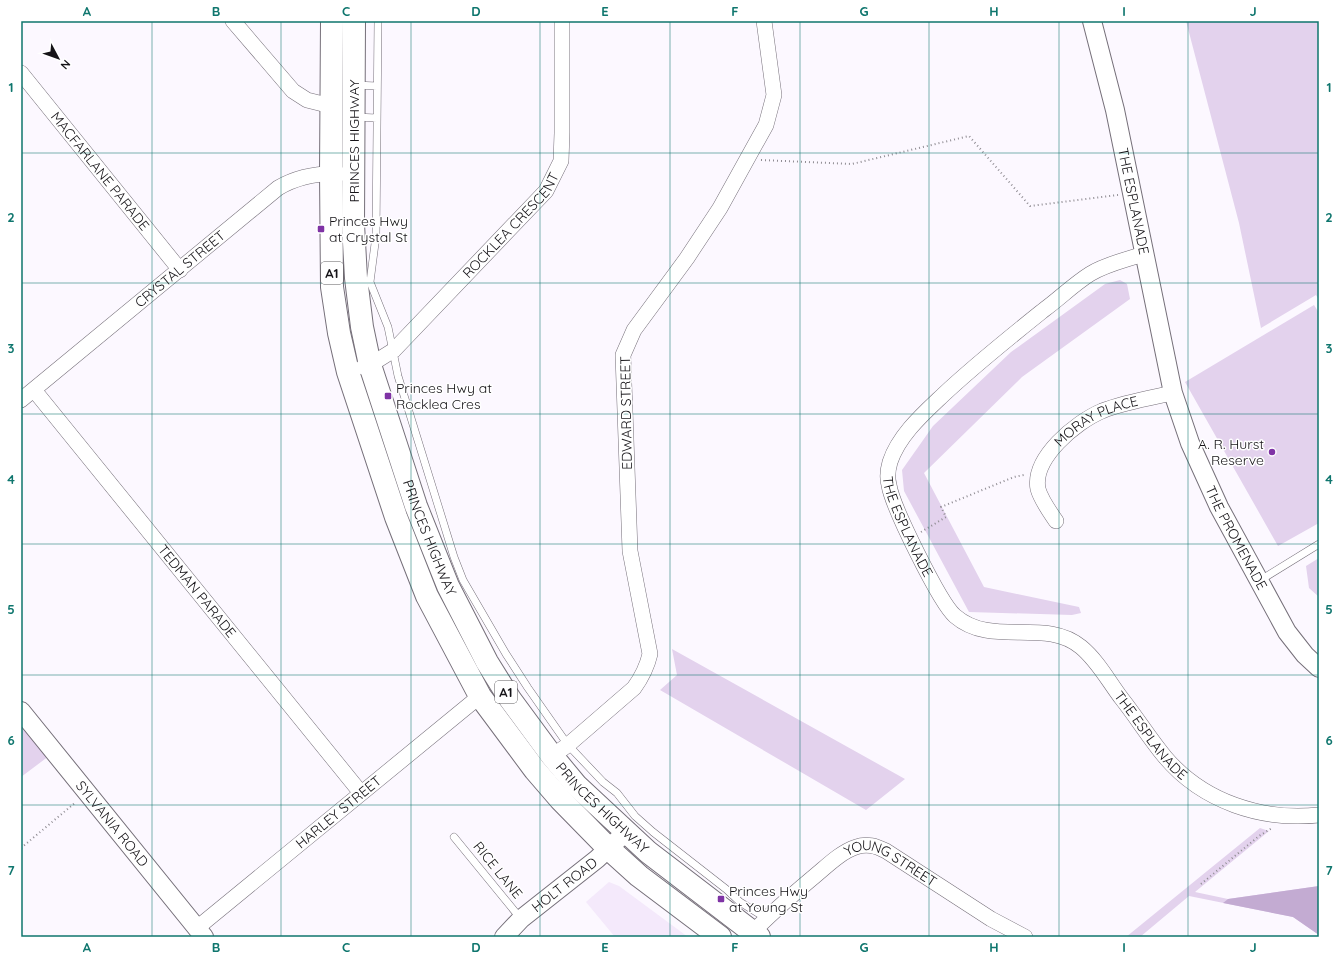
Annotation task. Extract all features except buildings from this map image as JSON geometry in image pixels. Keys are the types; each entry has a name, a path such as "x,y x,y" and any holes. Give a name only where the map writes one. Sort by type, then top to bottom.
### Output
{"highway":[{"name":"PRINCES HIGHWAY","path":"332,21 330,173 332,287 339,333 348,372 396,517 427,596 480,696 535,770 560,799 608,848 639,876 720,937"},
{"name":"PRINCES HIGHWAY","path":"354,21 353,224 356,278 362,327 370,366 416,506 448,586 487,662 510,699 560,750 576,784 626,832 674,873 756,931"}],"street":[{"path":"233,21 293,91 307,100 331,106"},
{"name":"ROCKLEA CRESCENT","path":"348,372 370,366 394,350 546,190 561,161 562,21"},
{"name":"EDWARD STREET","path":"560,750 634,688 645,671 650,654 630,551 623,356 634,330 687,258 716,214 766,124 774,95 764,21"},
{"name":"THE ESPLANADE","path":"1092,21 1114,110 1144,254 1111,264 1090,274 983,359 923,414 908,432 897,448 890,462 888,484 910,538 944,603 952,614 962,622 988,631 1049,633 1063,636 1073,641 1090,656 1166,758 1196,783 1214,795 1240,808 1258,813 1281,816 1319,815"},
{"name":"MACFARLANE PARADE","path":"21,73 180,270"},
{"name":"CRYSTAL STREET","path":"26,391 180,270 278,188 293,180 307,176 330,173 354,174"},
{"name":"THE PROMENADE","path":"1144,254 1173,393 1190,443 1206,482 1258,581 1287,632 1305,655 1319,668"},
{"name":"TEDMAN PARADE","path":"26,391 361,793"},
{"name":"MORAY PLACE","path":"1034,474 1047,455 1070,432 1086,420 1112,408 1173,393"},
{"path":"1034,474 1039,490 1056,521"},
{"name":"HARLEY STREET","path":"200,933 361,793 480,696"},
{"name":"SYLVANIA ROAD","path":"21,711 88,792 200,933"},
{"name":"HOLT ROAD","path":"504,937 521,919 626,832"},
{"name":"YOUNG STREET","path":"756,931 843,854 857,847 870,846 886,850 991,919 1025,937"}],"lane":[{"name":"PRINCES HIGHWAY","path":"378,21 376,236 370,282 388,327 394,350 398,376 454,557 463,580 524,682 560,750 617,793 634,816 726,889 740,902 756,931"},
{"path":"354,84 377,86"},
{"path":"354,117 377,118"},
{"path":"1258,581 1319,544"},
{"name":"RICE LANE","path":"454,837 521,919"}],"path":[{"path":"748,157 766,160 852,164 969,136 1030,206 1131,194"},
{"path":"910,538 946,517 941,507 1014,477 1034,474"},
{"path":"21,848 88,792"},
{"path":"1201,884 1259,836"}],"shaded area":[{"path":"1186,21 1319,21 1319,300 1316,295 1261,328 1239,223"},
{"path":"1120,280 1127,284 1130,299 1022,377 924,473 984,587 1079,607 1081,613 1072,615 969,612 904,491 902,470 933,426 1011,352 1105,284"},
{"name":"A. R. Hurst Reserve","path":"1314,305 1319,313 1319,523 1278,546 1185,382"},
{"path":"1319,558 1319,597 1309,588 1306,566"},
{"path":"672,649 905,779 866,810 660,690 677,675"},
{"path":"21,719 49,756 21,777"},
{"path":"1260,828 1269,831 1195,892 1228,899 1319,886 1319,935 1293,917 1189,896 1140,937 1126,937"},
{"path":"609,882 619,886 688,937 615,937 586,902"},
{"path":"1319,886 1319,935 1293,917 1223,903 1228,899"}],"place":[{"name":"Princes Hwy at Crystal St","path":"321,229"},
{"name":"Princes Hwy at Rocklea Cres","path":"388,396"},
{"name":"A. R. Hurst Reserve","path":"1272,452"},
{"name":"Princes Hwy at Young St","path":"721,899"}]}
